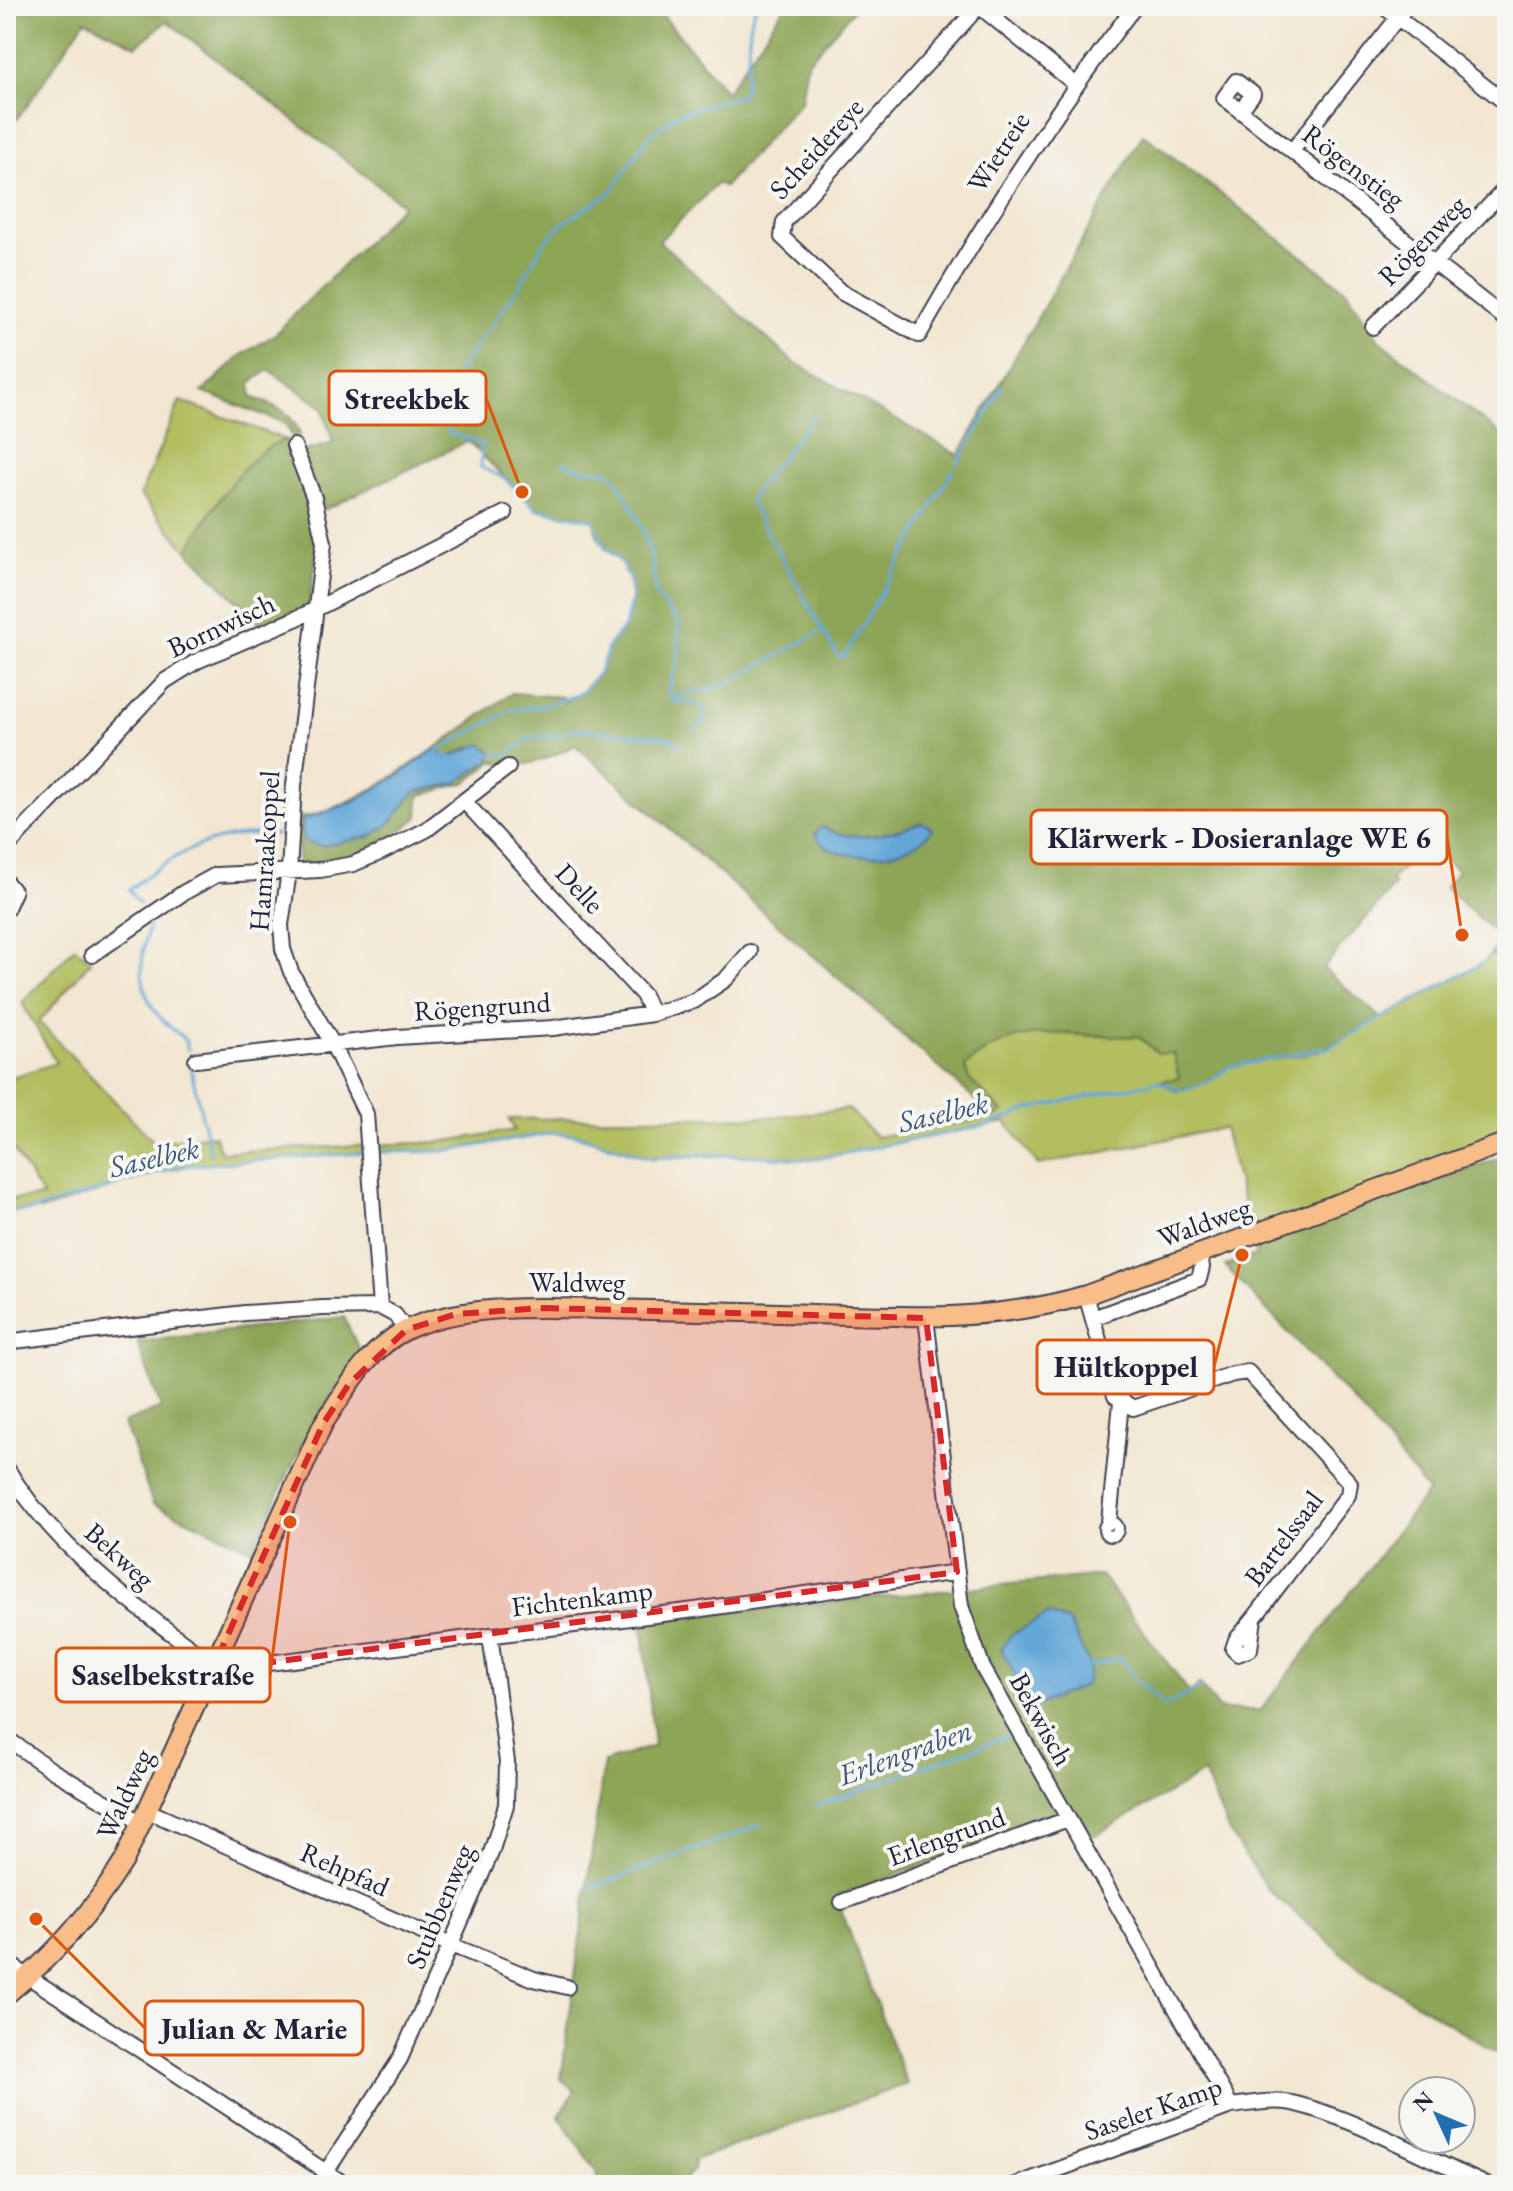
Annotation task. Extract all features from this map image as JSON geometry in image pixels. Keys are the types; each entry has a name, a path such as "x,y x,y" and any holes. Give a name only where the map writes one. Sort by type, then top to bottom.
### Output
{"main road":[{"name":"Waldweg","path":"6,1995 66,1941 98,1902 145,1817 323,1424 349,1384 380,1349 406,1330 456,1314 543,1308 926,1318 986,1315 1086,1295 1507,1142"}],"street":[{"name":"Scheidereye","path":"919,335 841,292 782,237 784,222 979,6 1075,84"},
{"name":"Wietreie","path":"919,335 974,239 1075,84 1135,6"},
{"path":"1383,6 1403,12 1507,104"},
{"path":"1292,151 1403,12"},
{"name":"Rögenstieg","path":"1240,111 1437,262 1507,320"},
{"name":"Rögenweg","path":"1373,327 1507,187"},
{"name":"Hamraakoppel","path":"294,446 314,498 322,532 317,608 294,785 289,872 281,925 283,949 291,972 332,1043 366,1114 380,1307"},
{"name":"Bornwisch","path":"6,848 165,681 197,661 317,608 505,513"},
{"path":"92,955 205,879 231,872 289,872 353,864 426,830 508,767"},
{"name":"Delle","path":"464,801 643,995 652,1014"},
{"path":"6,910 10,887"},
{"name":"Rögengrund","path":"196,1060 332,1043 553,1028 652,1014 694,1001 726,979 750,952"},
{"path":"1093,1318 1199,1279 1202,1267 1199,1254"},
{"path":"1086,1295 1115,1396 1121,1403 1109,1522"},
{"path":"6,1342 245,1313 380,1307 395,1315 406,1330"},
{"name":"Bekwisch","path":"926,1318 961,1606 983,1668 1231,2106"},
{"name":"Bartelssaal","path":"1121,1403 1133,1408 1242,1372 1254,1376 1347,1479 1351,1487 1254,1618"},
{"name":"Bekweg","path":"6,1467 38,1515 129,1600 206,1659 212,1670"},
{"name":"Fichtenkamp","path":"212,1670 957,1572"},
{"name":"Stubbenweg","path":"326,2172 400,2059 491,1853 506,1805 507,1762 490,1635"},
{"name":"Rehpfad","path":"6,1738 53,1771 145,1817 534,1979 567,1987"},
{"name":"Erlengrund","path":"842,1902 1068,1819"},
{"path":"6,1962 346,2185"},
{"name":"Saseler Kamp","path":"1016,2185 1231,2106 1291,2103 1487,2185"}],"highlighted area":[{"path":"543,1308 926,1318 957,1572 212,1670 323,1424 349,1384 406,1330 456,1314"}],"green space":[{"path":"6,6 655,6 726,92 785,6 857,6 807,63 801,101 724,187 718,183 659,241 792,361 959,455 1143,134 1346,290 1380,341 1507,439 1507,960 1491,954 1502,939 1444,887 1458,871 1428,842 1391,880 1395,885 1323,968 1381,1018 1319,1051 1229,1067 1210,1081 1179,1091 1158,1081 1179,1078 1173,1053 1159,1054 1138,1036 1048,1034 1007,1041 965,1066 969,1079 1003,1112 995,1117 575,745 545,759 525,764 493,761 467,782 419,796 418,817 378,844 326,864 298,862 297,818 324,811 380,785 512,693 562,697 564,701 583,692 601,669 609,645 625,626 632,601 629,578 619,559 608,551 597,535 593,520 536,509 468,441 324,510 302,452 333,443 322,407 269,370 250,383 252,397 282,410 293,420 300,435 292,436 286,425 277,420 202,392 240,356 274,335 403,205 167,21 136,46 85,20 25,109 6,131","holes":["471,746 490,760 456,783 415,792 388,825 371,836 322,846 304,842 301,824 370,792 434,750 439,757 451,757"]},
{"path":"180,401 287,440 272,445 243,469 217,503 188,551 140,495"},
{"path":"287,440 318,543 309,605 261,626 188,551 217,503 243,469 272,445"},
{"path":"75,947 91,961 39,1022 154,1142 214,1135 221,1152 440,1142 515,1130 509,1119 769,1117 849,1109 876,1137 995,1117 1002,1111 973,1085 965,1066 987,1050 1028,1035 1138,1036 1154,1050 1173,1053 1180,1078 1160,1082 1176,1091 1210,1081 1229,1067 1327,1048 1484,962 1491,954 1507,960 1507,1142 1251,1234 1224,1128 1038,1165 1006,1122 809,1160 752,1155 652,1158 575,1135 549,1133 445,1151 379,1152 194,1165 155,1173 43,1210 6,1211 6,1200 43,1197 6,1138 6,1079 56,1063 22,1003"},
{"path":"1507,1155 1507,2059 1361,1969 1268,1890 1229,1832 1204,1773 1092,1837 1077,1811 836,1896 907,2084 694,2160 694,2169 680,2185 598,2185 596,2171 559,2116 575,2091 561,2079 604,1762 654,1746 642,1621 1101,1575 1190,1693 1199,1684 1221,1710 1261,1710 1428,1491 1358,1406 1225,1266 1256,1255 1254,1246"},
{"path":"344,1317 362,1356 328,1400 314,1424 253,1550 153,1504 124,1423 161,1408 137,1342"}],"water":[{"path":"481,744 492,752 490,760 456,783 415,792 388,825 371,836 322,846 304,842 302,820 350,803 398,776 434,750 441,749 440,757 451,757"},
{"path":"922,822 932,828 924,839 892,853 873,856 837,852 823,844 815,833 822,827 847,835 872,835"},
{"path":"1048,1614 1069,1622 1090,1666 1086,1685 1036,1706 1026,1697 1001,1649 1010,1636"}],"waterway":[{"path":"438,750 511,710 548,705 581,693 599,673 609,645 625,626 632,596 631,582 620,561 605,548 593,520 536,509 505,479 481,467 482,444 449,433 444,404 451,382 520,285 543,243 563,223 610,193 649,136 678,114 742,95 751,24 757,6"},
{"path":"957,464 1002,387"},
{"path":"815,414 753,494 751,504 823,630 815,635"},
{"path":"563,462 583,470 606,470 617,480 639,520 651,554 656,595 679,624 678,660 668,693 675,702 695,703 705,710 705,720 696,730"},
{"path":"823,630 838,656 844,657 953,470"},
{"path":"726,684 811,637"},
{"path":"671,698 722,686"},
{"path":"490,754 507,755 531,737 561,735 573,729 667,737 679,745"},
{"path":"439,758 446,755 453,759"},
{"path":"140,904 129,890 182,853 238,835 283,835"},
{"name":"Saselbek","path":"1499,944 1507,922"},
{"path":"149,926 142,967 146,992 151,1004 183,1038 188,1050"},
{"name":"Saselbek","path":"379,1152 445,1151 555,1133 577,1135 652,1158 709,1154 815,1159 989,1125 1030,1109 1158,1081 1182,1091 1210,1081 1229,1067 1327,1048 1484,962"},
{"path":"191,1070 211,1154"},
{"name":"Saselbek","path":"6,1211 31,1211 179,1166 363,1153"},
{"path":"1090,1666 1121,1658 1134,1678 1166,1706 1201,1686"},
{"name":"Erlengraben","path":"1031,1725 1036,1706"},
{"name":"Erlengraben","path":"816,1806 1008,1736"},
{"name":"Erlengraben","path":"589,1888 760,1825"}],"place":[{"name":"Streekbek","path":"522,492"},
{"name":"Klärwerk - Dosieranlage WE 6","path":"1462,935"},
{"name":"Hültkoppel","path":"1242,1255"},
{"name":"Saselbekstraße","path":"290,1522"},
{"name":"Julian & Marie","path":"36,1919"}]}
